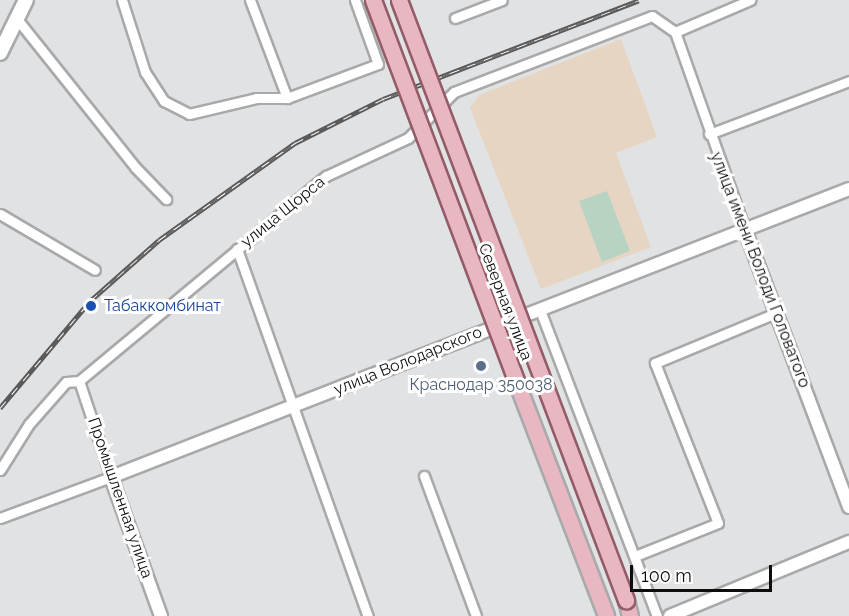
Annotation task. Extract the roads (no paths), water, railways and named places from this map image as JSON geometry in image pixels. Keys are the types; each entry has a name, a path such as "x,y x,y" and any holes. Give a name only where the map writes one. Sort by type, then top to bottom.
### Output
{"main road":[{"path":"0,39 19,0"},
{"path":"0,53 26,0"},
{"name":"Северная улица","path":"373,0 604,612"},
{"name":"Северная улица","path":"399,0 626,600 630,616"}],"street":[{"path":"122,0 146,72 164,101 175,110 189,114 206,113 256,98 287,98 378,64 355,0"},
{"path":"250,0 287,98"},
{"path":"455,18 502,0"},
{"path":"675,32 750,0"},
{"name":"улица Щорса","path":"0,471 29,424 66,382 79,381 326,176 408,138 454,92 652,16 675,32"},
{"path":"17,19 135,167 166,199"},
{"name":"улица имени Володи Головатого","path":"675,32 709,134 849,507"},
{"path":"709,134 849,81"},
{"name":"улица Володарского","path":"0,518 111,477 849,189"},
{"path":"0,214 95,270"},
{"path":"237,249 291,407 368,616"},
{"path":"540,310 657,616"},
{"path":"635,556 718,523 655,363 776,313"},
{"name":"Промышленная улица","path":"79,381 161,616"},
{"path":"424,476 476,616"},
{"path":"670,616 849,542"}],"railway":[{"path":"0,408 90,301 159,240 295,143 383,99 639,0"}],"place":[{"name":"Табаккомбинат","path":"91,306"},
{"name":"Краснодар 350038","path":"481,366"}]}
